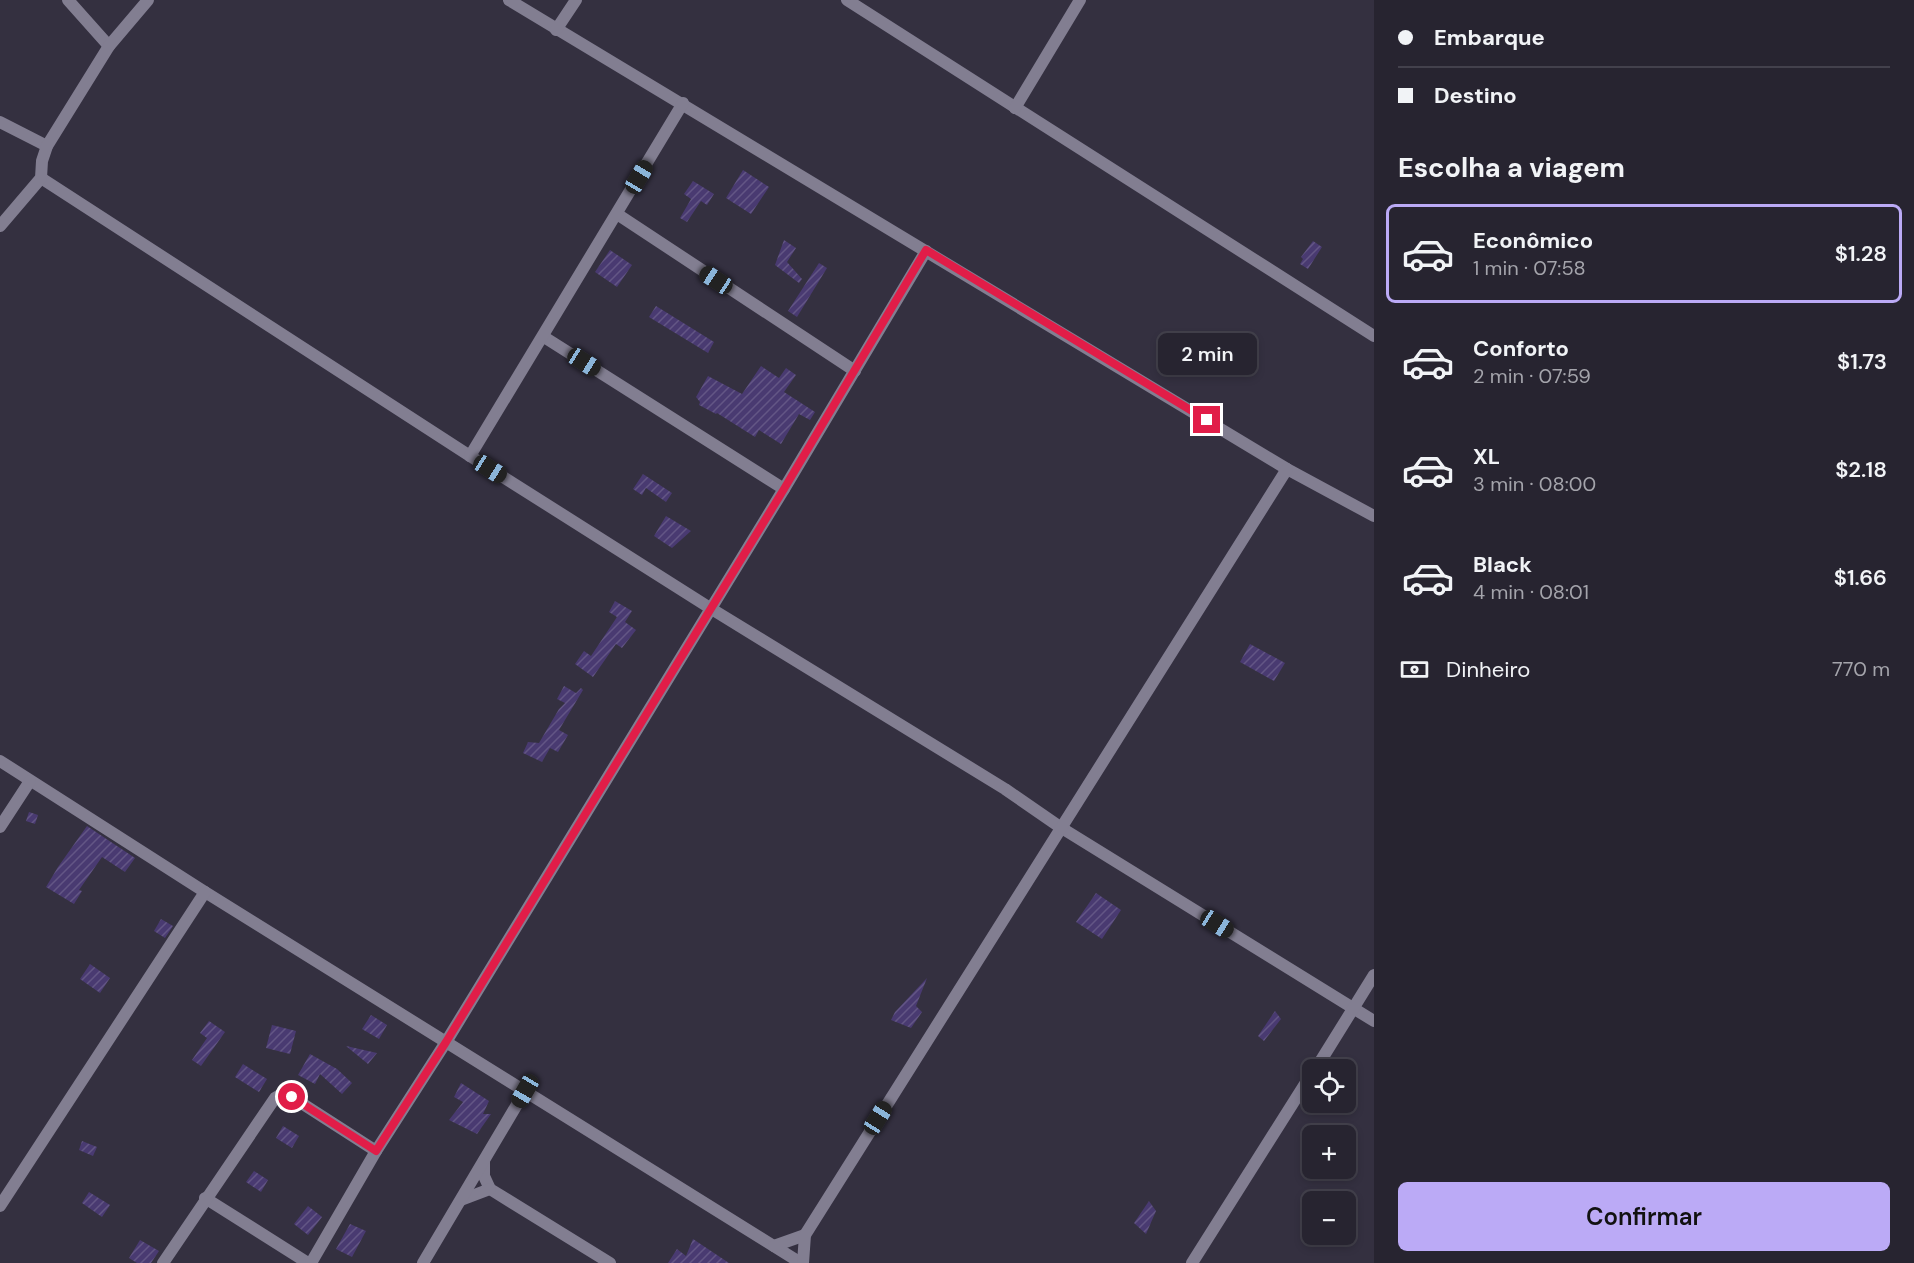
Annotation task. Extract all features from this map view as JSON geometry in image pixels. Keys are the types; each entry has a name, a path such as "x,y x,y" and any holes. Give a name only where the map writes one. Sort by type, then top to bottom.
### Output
{"street":[{"path":"68,0 109,46"},
{"path":"0,226 41,178 42,161 47,146 109,46 148,0"},
{"path":"509,0 1287,469 1374,516"},
{"path":"556,30 576,0"},
{"path":"847,0 1374,336"},
{"path":"1015,108 1080,0"},
{"path":"470,456 544,337 683,103"},
{"path":"0,122 47,146"},
{"path":"41,178 470,456 710,608 1005,789 1060,827 1374,1021"},
{"path":"617,214 855,371"},
{"path":"205,1198 309,1263 784,489 926,250"},
{"path":"544,337 784,489"},
{"path":"0,762 802,1263 805,1235 1287,469"},
{"path":"0,827 30,781"},
{"path":"0,1206 205,892"},
{"path":"1322,1059 1374,975"},
{"path":"1192,1263 1302,1089"},
{"path":"423,1263 525,1091"},
{"path":"163,1263 275,1098 282,1094 292,1097 376,1151"},
{"path":"484,1161 484,1176 490,1189 609,1263"},
{"path":"461,1200 490,1189"},
{"path":"774,1246 805,1235"}],"building":[{"path":"743,170 769,187 751,214 726,198"},
{"path":"693,181 714,194 707,205 701,201 687,222 680,218 691,199 684,194"},
{"path":"784,240 796,248 787,262 802,279 799,283 775,265"},
{"path":"1313,241 1322,247 1308,269 1300,264 1303,259 1301,257"},
{"path":"610,250 632,265 617,287 595,272"},
{"path":"819,263 827,268 797,317 788,311"},
{"path":"656,306 714,342 708,353 649,317"},
{"path":"761,366 779,378 786,368 796,375 784,392 815,412 810,420 799,414 781,444 759,430 755,437 717,413 699,405 700,402 696,397 708,376 742,394"},
{"path":"643,474 672,493 666,502 646,488 642,495 633,489"},
{"path":"666,516 691,531 672,548 654,536"},
{"path":"615,601 632,611 625,622 636,630 622,648 616,644 593,677 575,664 584,651 591,656 617,617 609,612"},
{"path":"1250,644 1285,663 1274,681 1240,662"},
{"path":"564,686 576,693 581,688 583,690 559,730 568,735 558,752 550,748 542,762 523,753 528,742 539,743 565,703 557,699"},
{"path":"29,812 38,815 35,824 26,821"},
{"path":"87,826 135,858 125,872 102,857 79,890 82,891 74,904 46,887"},
{"path":"1096,893 1121,910 1102,939 1076,922"},
{"path":"161,919 173,926 165,938 154,931"},
{"path":"90,964 110,978 100,993 80,979"},
{"path":"927,978 916,1006 922,1012 911,1028 891,1020 895,1012"},
{"path":"1275,1011 1281,1019 1264,1041 1258,1036"},
{"path":"371,1015 387,1025 379,1039 362,1029"},
{"path":"209,1021 225,1032 201,1066 192,1060 207,1038 200,1033"},
{"path":"272,1025 296,1031 290,1054 266,1048"},
{"path":"346,1046 377,1053 368,1064"},
{"path":"310,1054 337,1069 352,1083 342,1094 320,1074 315,1084 298,1075"},
{"path":"243,1064 267,1079 259,1092 235,1077"},
{"path":"461,1083 489,1101 483,1114 491,1114 477,1134 449,1120 463,1102 454,1097"},
{"path":"283,1126 299,1136 292,1148 276,1138"},
{"path":"82,1141 97,1147 93,1156 79,1150"},
{"path":"254,1171 268,1180 261,1192 246,1182"},
{"path":"89,1192 110,1205 102,1217 82,1203"},
{"path":"1149,1201 1156,1211 1146,1234 1134,1223"},
{"path":"308,1206 322,1217 308,1235 294,1224"},
{"path":"350,1224 366,1231 352,1257 336,1249"},
{"path":"693,1239 729,1263 668,1263 677,1249 686,1256"},
{"path":"140,1240 159,1251 151,1263 137,1263 129,1258"}],"route":[{"path":"292,1097 376,1151 446,1042 784,489 926,250 1207,420"}]}
